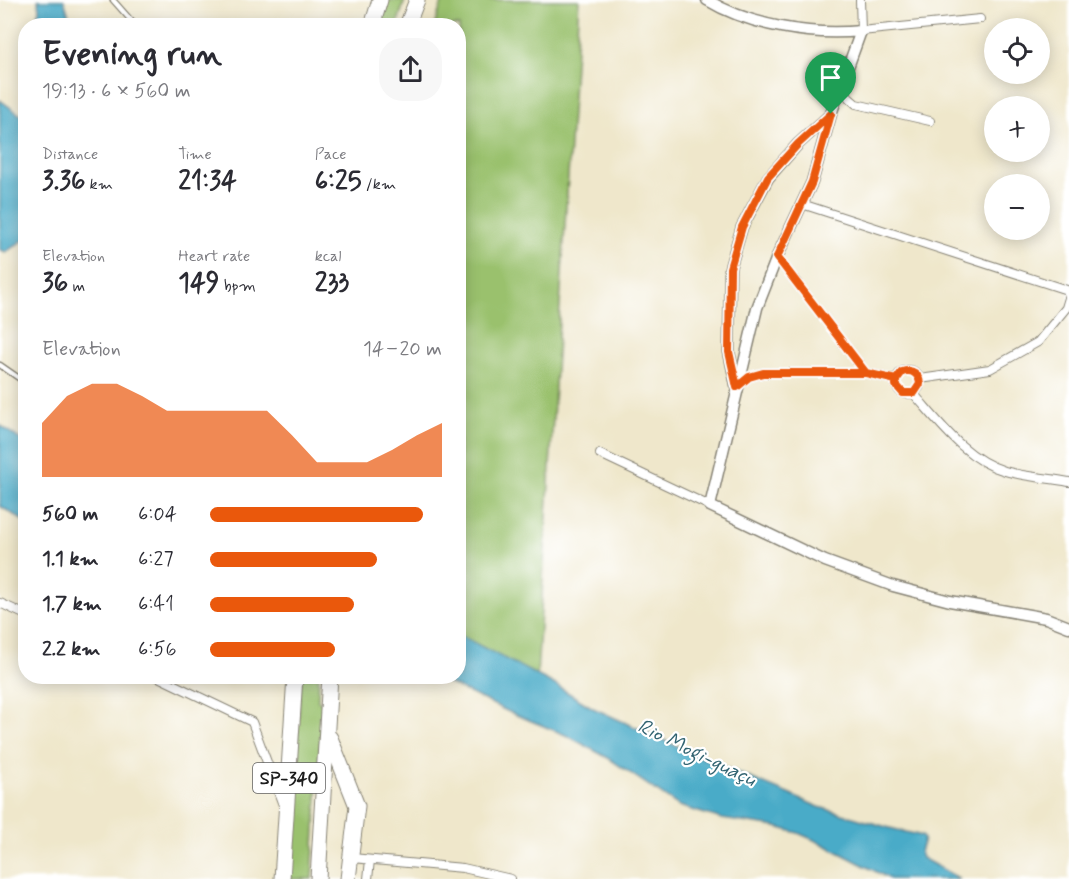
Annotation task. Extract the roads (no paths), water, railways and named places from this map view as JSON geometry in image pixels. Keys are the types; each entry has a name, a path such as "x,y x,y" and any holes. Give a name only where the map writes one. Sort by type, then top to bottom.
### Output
{"highway":[{"path":"374,18 380,0"},
{"path":"409,18 415,0"},
{"name":"SP-340","path":"282,879 294,684"},
{"name":"SP-340","path":"318,879 330,684"},
{"path":"327,732 357,806 348,879"}],"street":[{"path":"707,0 741,18 768,24 842,33 980,19"},
{"path":"710,506 758,308 777,257 812,182 831,114 861,31 860,0"},
{"path":"842,83 849,98 856,104 930,120"},
{"path":"737,387 729,352 730,268 742,227 768,177 798,144 831,114"},
{"path":"802,204 1068,295 1066,308 1038,342 990,369 920,379"},
{"path":"777,257 866,373"},
{"path":"908,370 913,371 920,379 918,389 914,393 903,393 896,385 896,380 902,372 908,370"},
{"path":"737,387 749,377 763,373 866,373 896,380"},
{"path":"914,393 950,434 974,456 1003,471 1069,482"},
{"path":"600,454 825,561 893,586 950,602 1046,618 1069,627"},
{"path":"0,603 18,611"},
{"path":"173,684 252,722 286,813"},
{"path":"352,858 463,868 511,879"},
{"path":"368,879 370,860"}],"lane":[{"path":"113,0 128,18"},
{"path":"0,365 18,377"}],"water":[{"path":"38,0 64,0 70,18 36,18 39,10"},
{"path":"0,100 18,113 18,244 6,252 0,250"},
{"path":"0,425 18,438 18,518 0,506"},
{"path":"466,639 552,683 593,708 703,758 819,807 922,836 924,839 920,852 922,858 960,879 890,879 798,833 776,827 722,819 679,806 608,758 568,736 509,712 451,684 466,684"}],"water label":[{"name":"Rio Mogi-guaçu","path":"697,752"}]}
